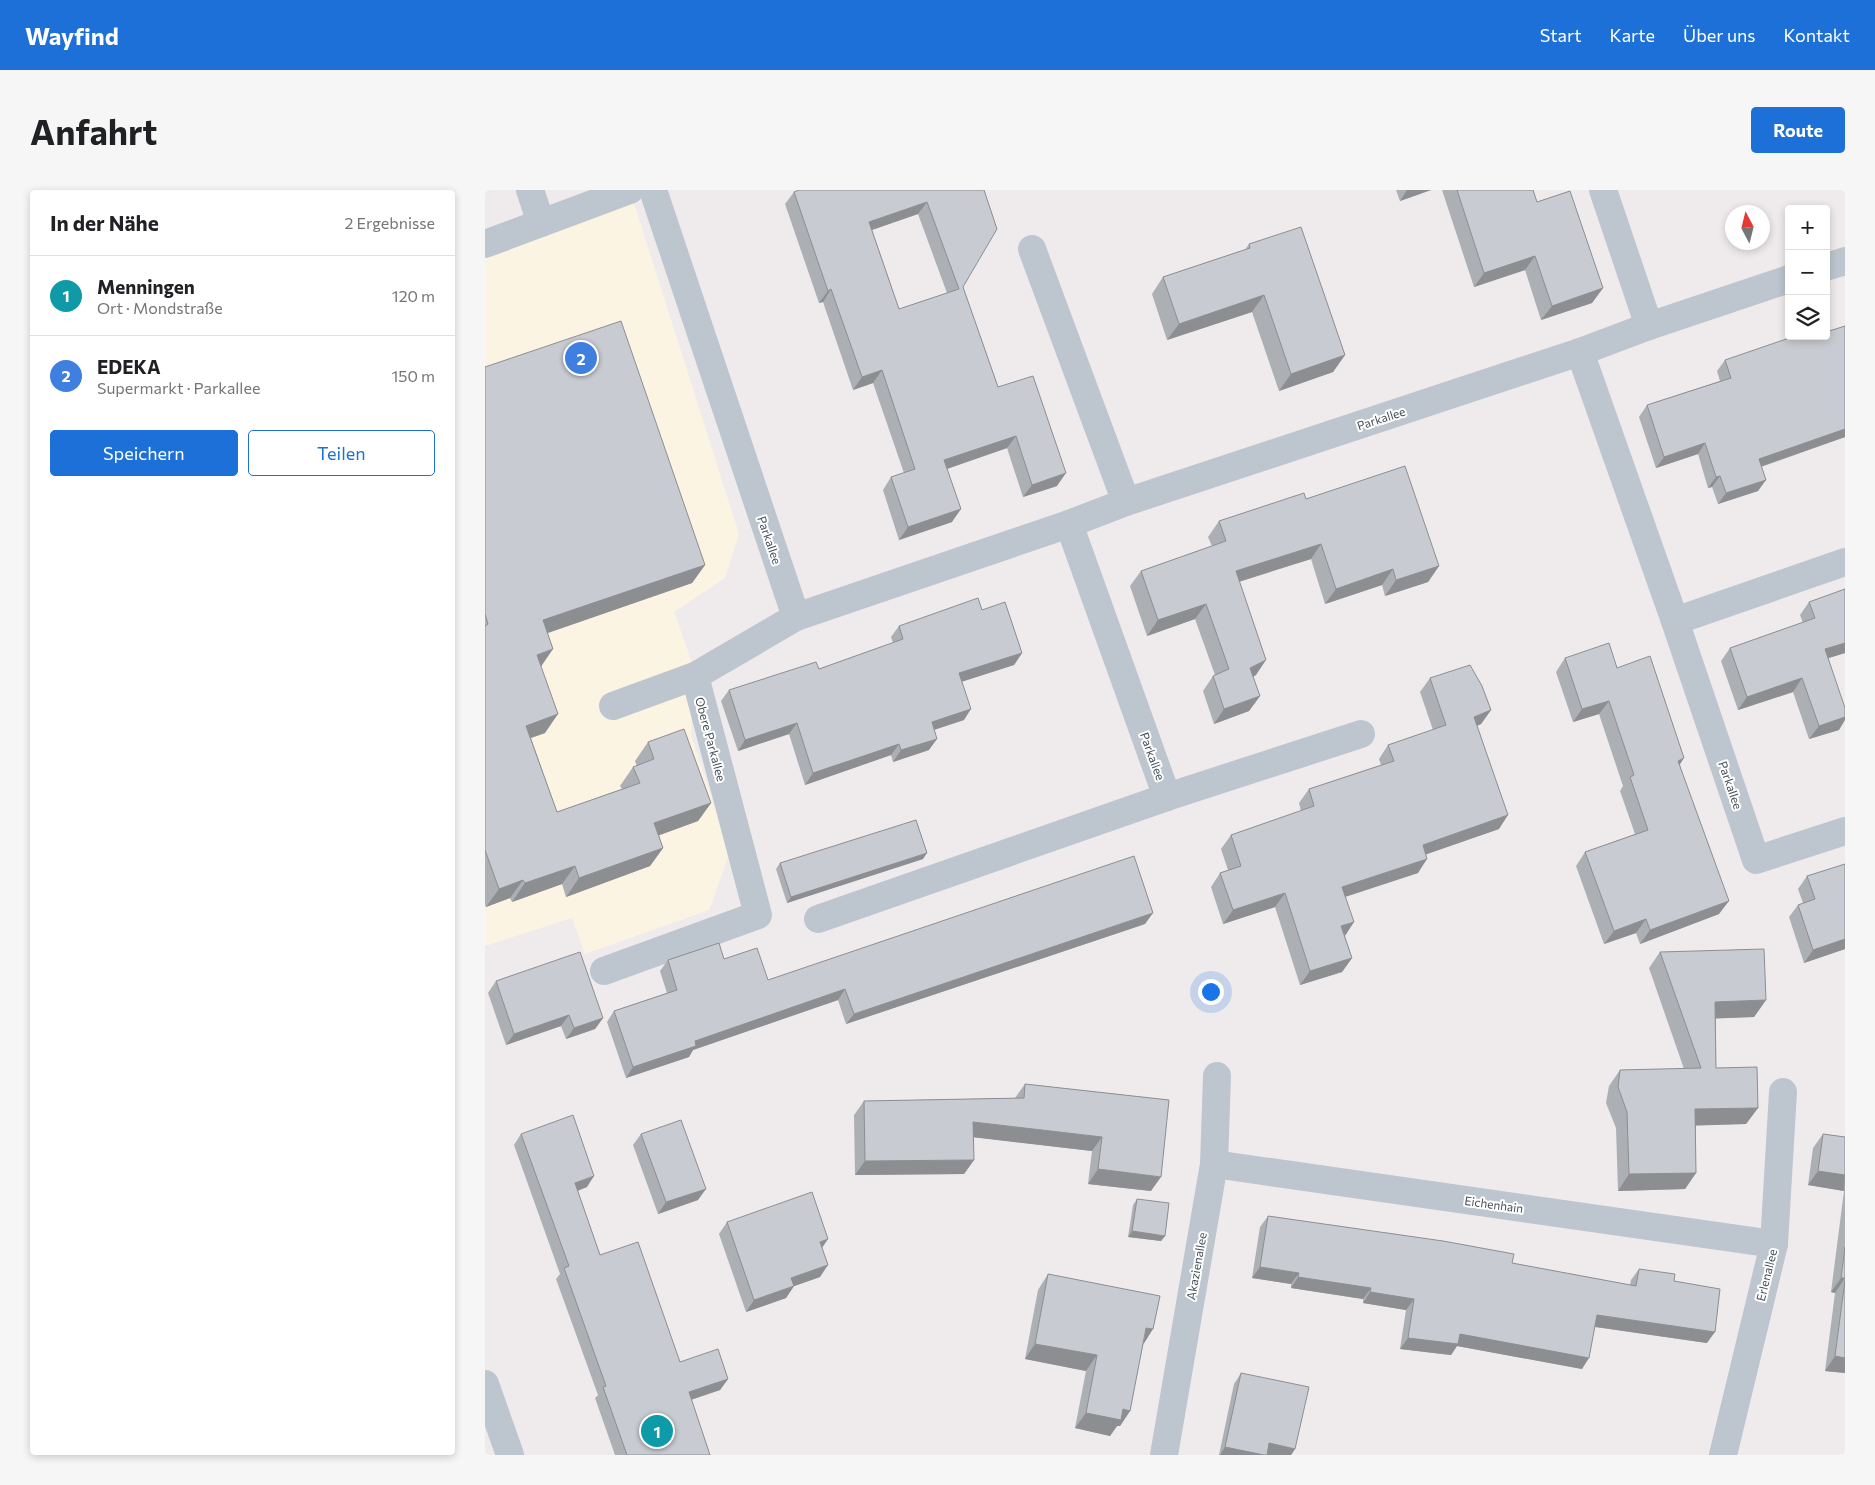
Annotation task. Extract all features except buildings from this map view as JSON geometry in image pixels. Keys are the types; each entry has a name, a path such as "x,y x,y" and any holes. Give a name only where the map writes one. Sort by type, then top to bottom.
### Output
{"street":[{"path":"530,190 541,223"},
{"path":"485,244 630,190"},
{"name":"Parkallee","path":"653,190 796,617 1069,524 1126,502 1580,352 1649,326 1785,280"},
{"path":"1603,190 1649,326"},
{"path":"1032,249 1126,502"},
{"path":"1830,266 1845,261"},
{"name":"Parkallee","path":"1580,352 1675,620 1757,860 1845,831"},
{"name":"Parkallee","path":"1069,524 1167,797 1361,734"},
{"path":"1675,620 1845,562"},
{"path":"613,706 695,676 796,617"},
{"name":"Obere Parkallee","path":"604,971 758,915 695,676"},
{"path":"818,919 1167,797"},
{"name":"Akazienallee","path":"1163,1455 1214,1164 1217,1076"},
{"name":"Erlenallee","path":"1723,1455 1774,1244 1783,1092"},
{"name":"Eichenhain","path":"1214,1164 1774,1244"},
{"path":"488,1401 510,1455"}],"shaded area":[{"path":"633,200 739,534 725,578 674,612 693,665 691,735 730,852 709,910 585,954 572,918 485,946 485,256"}],"place":[{"name":"EDEKA","path":"581,358"},
{"name":"Menningen","path":"657,1431"}]}
